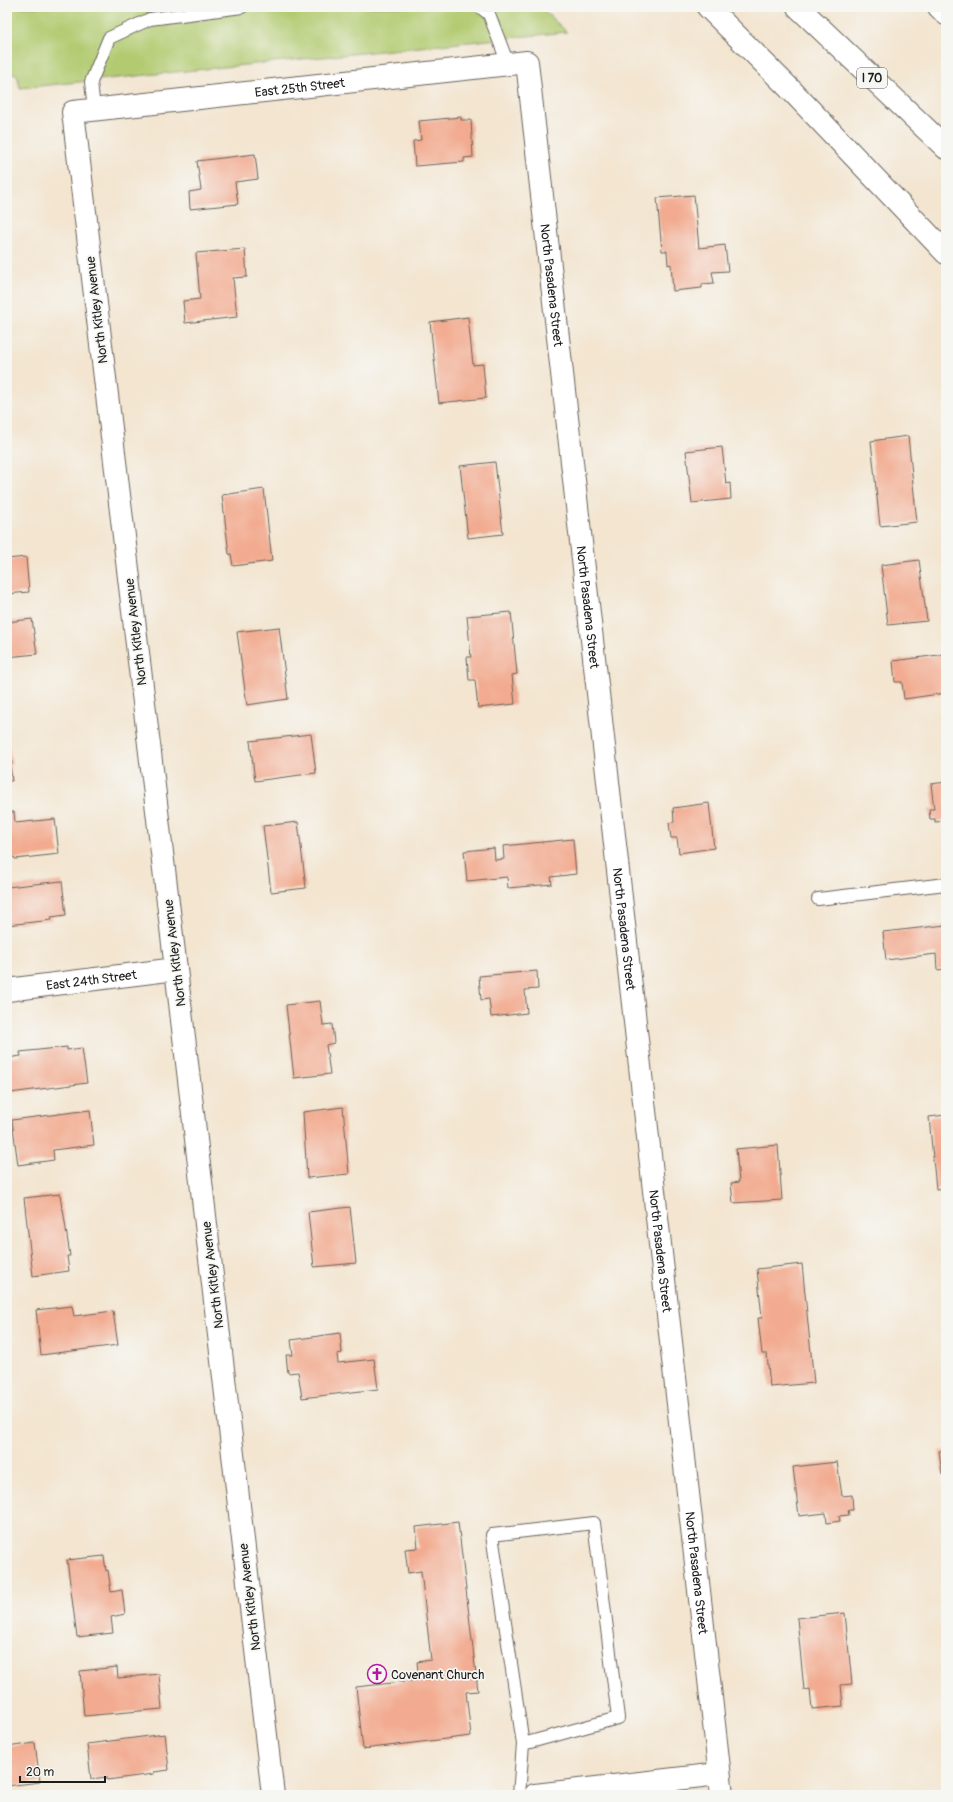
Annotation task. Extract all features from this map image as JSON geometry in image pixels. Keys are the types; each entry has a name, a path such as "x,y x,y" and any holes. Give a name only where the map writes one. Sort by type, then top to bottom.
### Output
{"main road":[{"path":"708,7 793,92 946,253"},
{"name":"I 70","path":"798,7 946,148"},
{"path":"939,7 946,14"},
{"name":"East 25th Street","path":"73,112 518,63"},
{"name":"North Pasadena Street","path":"518,63 720,1784"},
{"name":"North Kitley Avenue","path":"73,112 273,1795"},
{"name":"East 24th Street","path":"7,990 176,969"},
{"path":"535,1795 720,1784"}],"lane":[{"path":"94,109 91,82 109,38 150,19 242,7"},
{"path":"480,7 489,14 518,63"},
{"path":"818,899 946,884"},
{"path":"519,1795 523,1744 492,1535 594,1523 618,1718 523,1744"}],"green space":[{"path":"7,7 540,7 567,32 20,88 17,74 7,75"}],"building":[{"path":"461,117 461,120 471,120 473,157 464,158 464,162 415,166 413,141 421,140 419,121"},
{"path":"255,154 258,179 235,182 238,204 190,209 189,192 201,190 197,161"},
{"path":"694,195 699,248 725,245 728,271 712,272 714,283 702,284 702,288 673,291 671,264 668,265 667,251 662,251 657,198"},
{"path":"245,249 247,277 233,278 237,317 185,323 183,301 200,299 196,253"},
{"path":"468,317 473,365 483,364 486,398 439,403 430,322"},
{"path":"908,436 917,522 880,526 871,441"},
{"path":"722,447 726,484 730,483 731,499 692,503 686,451"},
{"path":"495,462 503,534 468,538 460,466"},
{"path":"264,489 272,561 233,566 231,554 229,554 222,495"},
{"path":"26,557 29,592 7,594 7,559"},
{"path":"919,560 927,621 888,625 881,565"},
{"path":"511,612 517,674 512,675 515,704 478,708 475,680 469,680 467,657 471,657 467,616"},
{"path":"32,619 37,654 7,657 7,622"},
{"path":"279,627 288,699 247,705 237,632"},
{"path":"946,654 946,693 904,699 902,682 895,682 893,661"},
{"path":"7,731 12,764 10,765 12,781 7,781"},
{"path":"311,734 316,773 255,781 250,741"},
{"path":"946,782 946,821 935,822 935,819 930,819 929,809 934,809 931,784"},
{"path":"709,803 714,848 679,853 677,838 671,838 669,823 674,822 673,808"},
{"path":"7,812 14,812 15,823 55,819 59,854 15,859 14,857 7,858"},
{"path":"298,822 306,888 271,892 263,826"},
{"path":"573,839 576,874 551,877 552,884 508,888 507,877 467,881 464,851 494,848 495,860 504,859 503,846"},
{"path":"62,881 66,915 51,917 52,920 7,925 7,887"},
{"path":"946,925 946,969 937,970 936,954 886,960 883,932"},
{"path":"537,971 538,989 525,990 527,1013 491,1017 489,999 481,1000 479,976"},
{"path":"320,1001 323,1025 332,1024 334,1043 326,1045 330,1074 294,1078 286,1005"},
{"path":"67,1047 67,1050 82,1048 87,1083 10,1093 7,1058 21,1056 20,1052"},
{"path":"343,1107 349,1174 307,1178 303,1112"},
{"path":"90,1110 94,1145 53,1150 54,1160 18,1165 12,1120"},
{"path":"946,1115 946,1188 936,1189 929,1117"},
{"path":"778,1145 782,1200 733,1203 731,1183 739,1182 736,1149"},
{"path":"60,1194 70,1256 67,1256 69,1271 33,1276 24,1198"},
{"path":"350,1207 356,1263 314,1267 308,1212"},
{"path":"802,1264 814,1383 770,1387 767,1354 762,1354 758,1318 762,1318 757,1269"},
{"path":"72,1306 74,1316 113,1311 118,1345 41,1355 36,1310"},
{"path":"340,1333 342,1353 337,1354 338,1363 374,1359 378,1389 302,1398 298,1372 288,1373 286,1355 293,1355 291,1340"},
{"path":"946,1450 946,1473 942,1474 939,1451"},
{"path":"837,1462 842,1496 852,1495 853,1510 848,1510 849,1515 839,1516 840,1521 827,1523 826,1513 799,1516 793,1467"},
{"path":"458,1522 478,1691 466,1692 471,1736 363,1749 356,1687 419,1680 417,1662 431,1660 421,1571 408,1573 405,1549 418,1548 416,1527"},
{"path":"104,1556 106,1571 108,1570 111,1592 122,1590 125,1614 111,1617 113,1633 77,1637 67,1560"},
{"path":"845,1613 852,1684 841,1685 843,1706 812,1709 810,1689 804,1690 797,1618"},
{"path":"117,1667 118,1678 159,1674 162,1709 84,1716 80,1671"},
{"path":"165,1734 169,1770 154,1772 154,1774 107,1780 107,1777 91,1779 87,1744"},
{"path":"35,1743 40,1782 7,1786 7,1747"}],"place":[{"name":"Covenant Church","path":"377,1674"}]}
